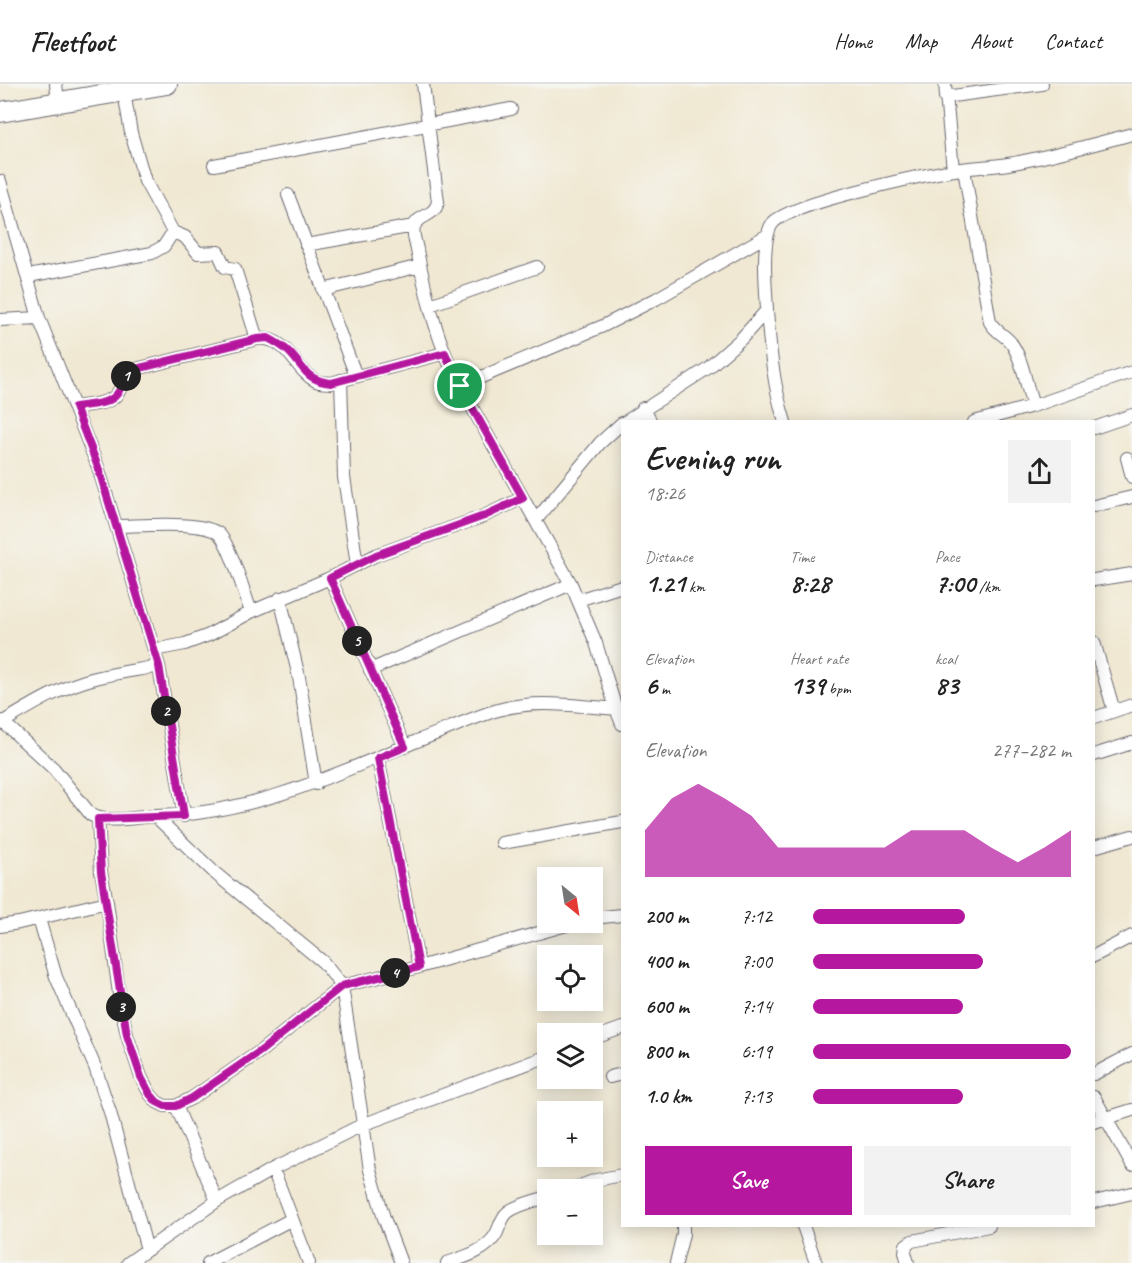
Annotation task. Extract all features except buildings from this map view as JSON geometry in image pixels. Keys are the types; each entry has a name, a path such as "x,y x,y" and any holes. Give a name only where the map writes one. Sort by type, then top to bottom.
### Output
{"main road":[{"path":"0,112 57,93 124,92 167,84"}],"street":[{"path":"159,666 111,674 82,682 50,695 2,722 54,769 83,807 98,819 184,816 245,805 316,783 500,709 545,704 619,709 596,643 571,584 460,386 445,353 430,305 414,233 414,226 419,220 432,213 438,202 423,84"},
{"path":"1033,406 1015,348 1008,338 995,332 990,322 958,170 945,90 1042,84"},
{"path":"124,92 131,133 146,182 173,232 185,237 198,253 218,252 225,267 235,269 257,339"},
{"path":"214,165 512,109"},
{"path":"784,420 770,355 767,310 766,236 772,223 787,213 866,190 958,170 1019,162 1075,150 1132,134"},
{"path":"0,181 39,318 98,467 159,666 184,816"},
{"path":"288,195 356,376"},
{"path":"306,245 414,226"},
{"path":"28,276 152,253 164,246 173,232"},
{"path":"460,386 625,315 766,236"},
{"path":"323,290 420,266"},
{"path":"430,305 537,267"},
{"path":"627,420 708,368 741,339 767,310"},
{"path":"0,320 39,318"},
{"path":"75,407 115,397 128,374 136,369 257,339 268,338 279,344 289,352 306,373 318,382 331,383 445,353"},
{"path":"981,420 1132,374"},
{"path":"341,380 344,477 348,518 357,565"},
{"path":"644,408 650,420"},
{"path":"1095,428 1132,415"},
{"path":"536,520 600,443 621,425"},
{"path":"1128,458 1132,477"},
{"path":"1095,506 1132,497"},
{"path":"154,650 185,644 209,635 280,598 330,578 384,552 484,516 523,498"},
{"path":"117,526 191,525 210,528 220,534 251,612"},
{"path":"1095,580 1132,574"},
{"path":"330,578 405,747"},
{"path":"370,670 571,584"},
{"path":"578,600 621,586"},
{"path":"280,598 299,677 316,783"},
{"path":"1095,650 1114,711"},
{"path":"1095,718 1132,705"},
{"path":"1095,755 1132,743"},
{"path":"378,758 419,967"},
{"path":"155,816 216,874 323,962 342,986 349,1020 362,1125 373,1180 401,1263"},
{"path":"98,819 101,872 127,1035 141,1077 150,1094 157,1102 165,1106 176,1106 192,1098 262,1050 342,986 538,933"},
{"path":"502,843 621,822"},
{"path":"1095,844 1132,837"},
{"path":"0,926 107,902"},
{"path":"603,917 621,915"},
{"path":"39,919 56,977 95,1067 110,1112 147,1250"},
{"path":"1095,955 1132,936"},
{"path":"603,1035 621,1028"},
{"path":"1095,1073 1132,1054"},
{"path":"128,1263 217,1201 273,1169 362,1125 537,1060"},
{"path":"1095,1101 1100,1120 1132,1165"},
{"path":"176,1106 217,1201"},
{"path":"1100,1120 1132,1110"},
{"path":"273,1169 309,1263"},
{"path":"601,1179 621,1175"},
{"path":"1095,1202 1132,1193"},
{"path":"447,1263 475,1253 489,1244 497,1234 501,1221 509,1212 537,1201"},
{"path":"208,1263 292,1219"},
{"path":"676,1263 683,1227"},
{"path":"803,1227 816,1263"},
{"path":"908,1263 904,1252 906,1245 912,1241 984,1227"}],"route":[{"path":"268,338 289,352 306,373 318,382 331,383 445,353 460,386 523,498 451,529 376,555 330,578 405,747 378,758 419,967 342,986 262,1050 192,1098 176,1106 165,1106 157,1102 150,1094 141,1077 127,1035 101,872 98,819 184,816 159,666 98,467 75,407 115,397 123,380 136,369 268,338"}]}
